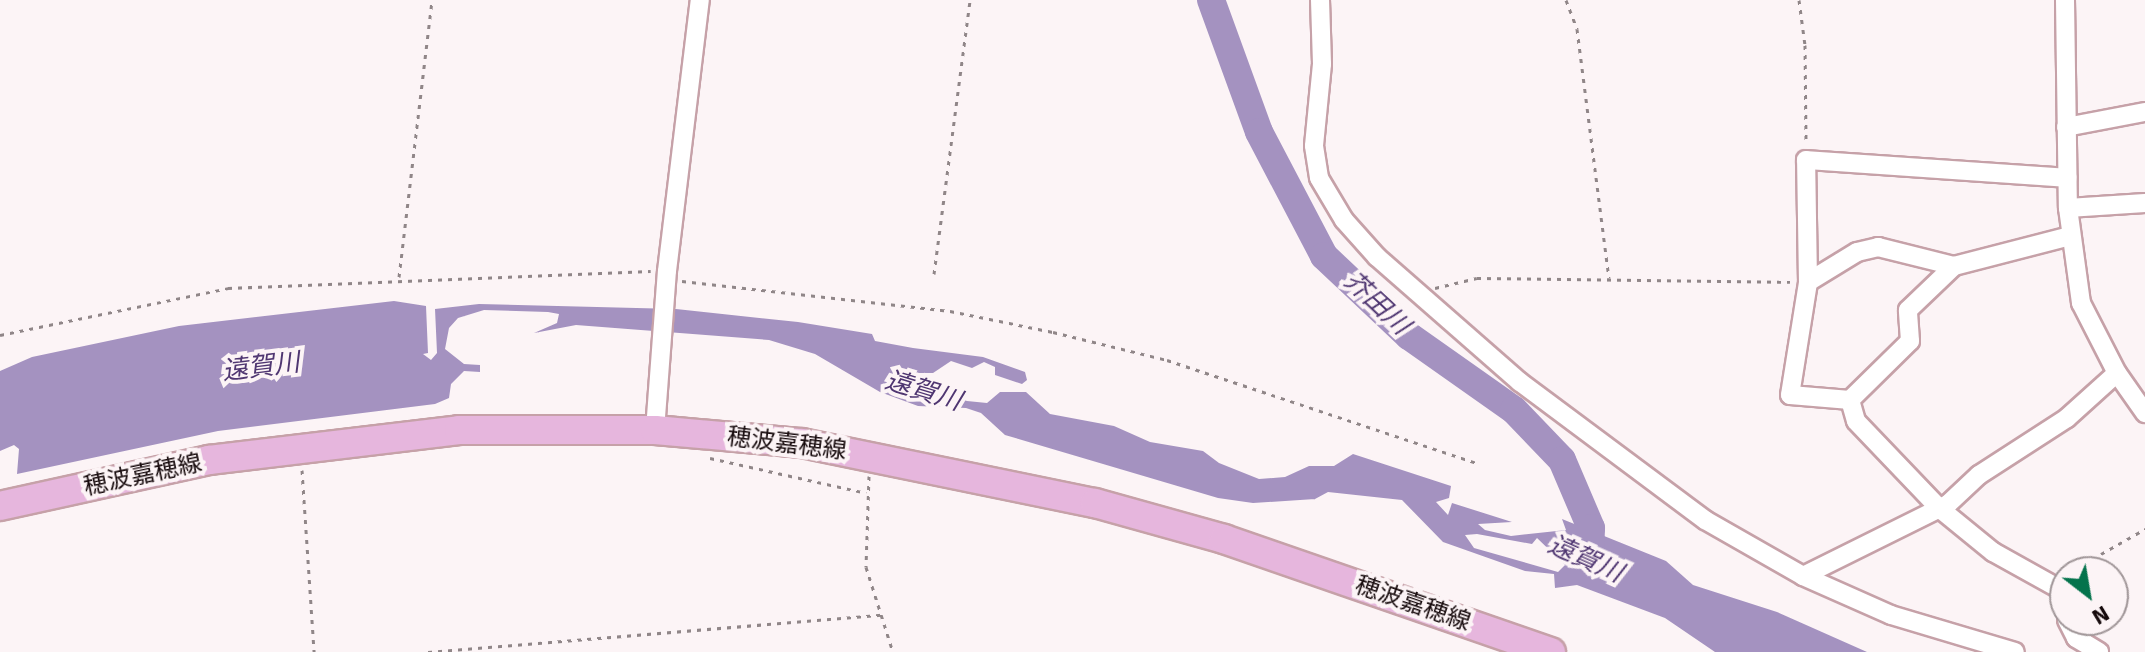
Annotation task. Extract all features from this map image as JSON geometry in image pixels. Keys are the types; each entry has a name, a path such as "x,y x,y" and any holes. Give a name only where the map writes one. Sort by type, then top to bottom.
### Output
{"main road":[{"name":"穂波嘉穂線","path":"0,506 209,460 301,446 459,430 656,423 872,455 1095,503 1224,539 1551,652"}],"street":[{"path":"656,423 667,275 700,0"},
{"path":"1320,0 1322,64 1314,146 1319,178 1344,220 1416,292 1520,382 1692,511 1803,576 1891,615 2015,652"},
{"path":"2065,0 2068,208 2081,303 2117,373 2144,409"},
{"path":"2066,127 2145,112"},
{"path":"1954,266 1908,310 1910,341 1850,400 1790,395 1808,282 1806,160 2067,178"},
{"path":"2068,208 2145,203"},
{"path":"1808,282 1857,252 1878,247 1954,266 2070,236"},
{"path":"1803,576 1939,508 2014,449 2067,418 2117,373"},
{"path":"1850,400 1856,421 1939,508 2004,559 2049,583"},
{"path":"2075,636 2099,652"}],"path":[{"path":"399,277 432,0"},
{"path":"934,274 970,0"},
{"path":"1566,0 1577,29 1609,278"},
{"path":"1799,0 1805,45 1806,160"},
{"path":"0,335 228,288 399,277 667,275 950,311 1053,332 1167,360 1476,463"},
{"path":"1416,292 1477,278 1808,282"},
{"path":"301,446 314,652"},
{"path":"696,455 866,493"},
{"path":"872,455 866,493 866,567 893,652"},
{"path":"2100,556 2145,529"},
{"path":"428,652 881,615"}],"water":[{"name":"遠賀川","path":"394,301 426,306 428,353 423,354 431,360 437,353 435,309 479,304 676,309 798,322 872,334 875,341 983,357 1025,372 1027,380 1022,384 995,375 995,367 984,362 972,368 951,361 933,373 918,373 912,383 967,401 987,403 1000,392 1026,392 1050,414 1114,426 1150,442 1203,451 1219,463 1259,479 1285,477 1309,466 1334,466 1353,454 1451,486 1449,498 1436,502 1448,515 1452,503 1512,522 1478,524 1485,530 1511,536 1566,530 1562,519 1666,561 1693,585 1777,612 1867,652 1715,652 1665,618 1577,585 1555,588 1554,574 1525,571 1443,542 1402,500 1328,492 1315,499 1253,503 1218,498 1005,435 981,413 966,408 918,406 880,392 815,354 769,340 576,325 534,333 557,323 559,314 548,312 484,310 458,318 449,328 445,349 464,364 480,365 480,372 464,371 451,384 449,398 435,404 218,431 17,474 19,449 14,445 0,451 0,371 32,357 179,326","holes":["1477,534 1532,544 1537,538 1565,565 1558,572 1474,548 1465,535"]}],"waterway":[{"name":"芥田川","path":"1211,0 1259,132 1324,256 1409,336 1514,410 1562,460 1591,528 1590,561"}]}
